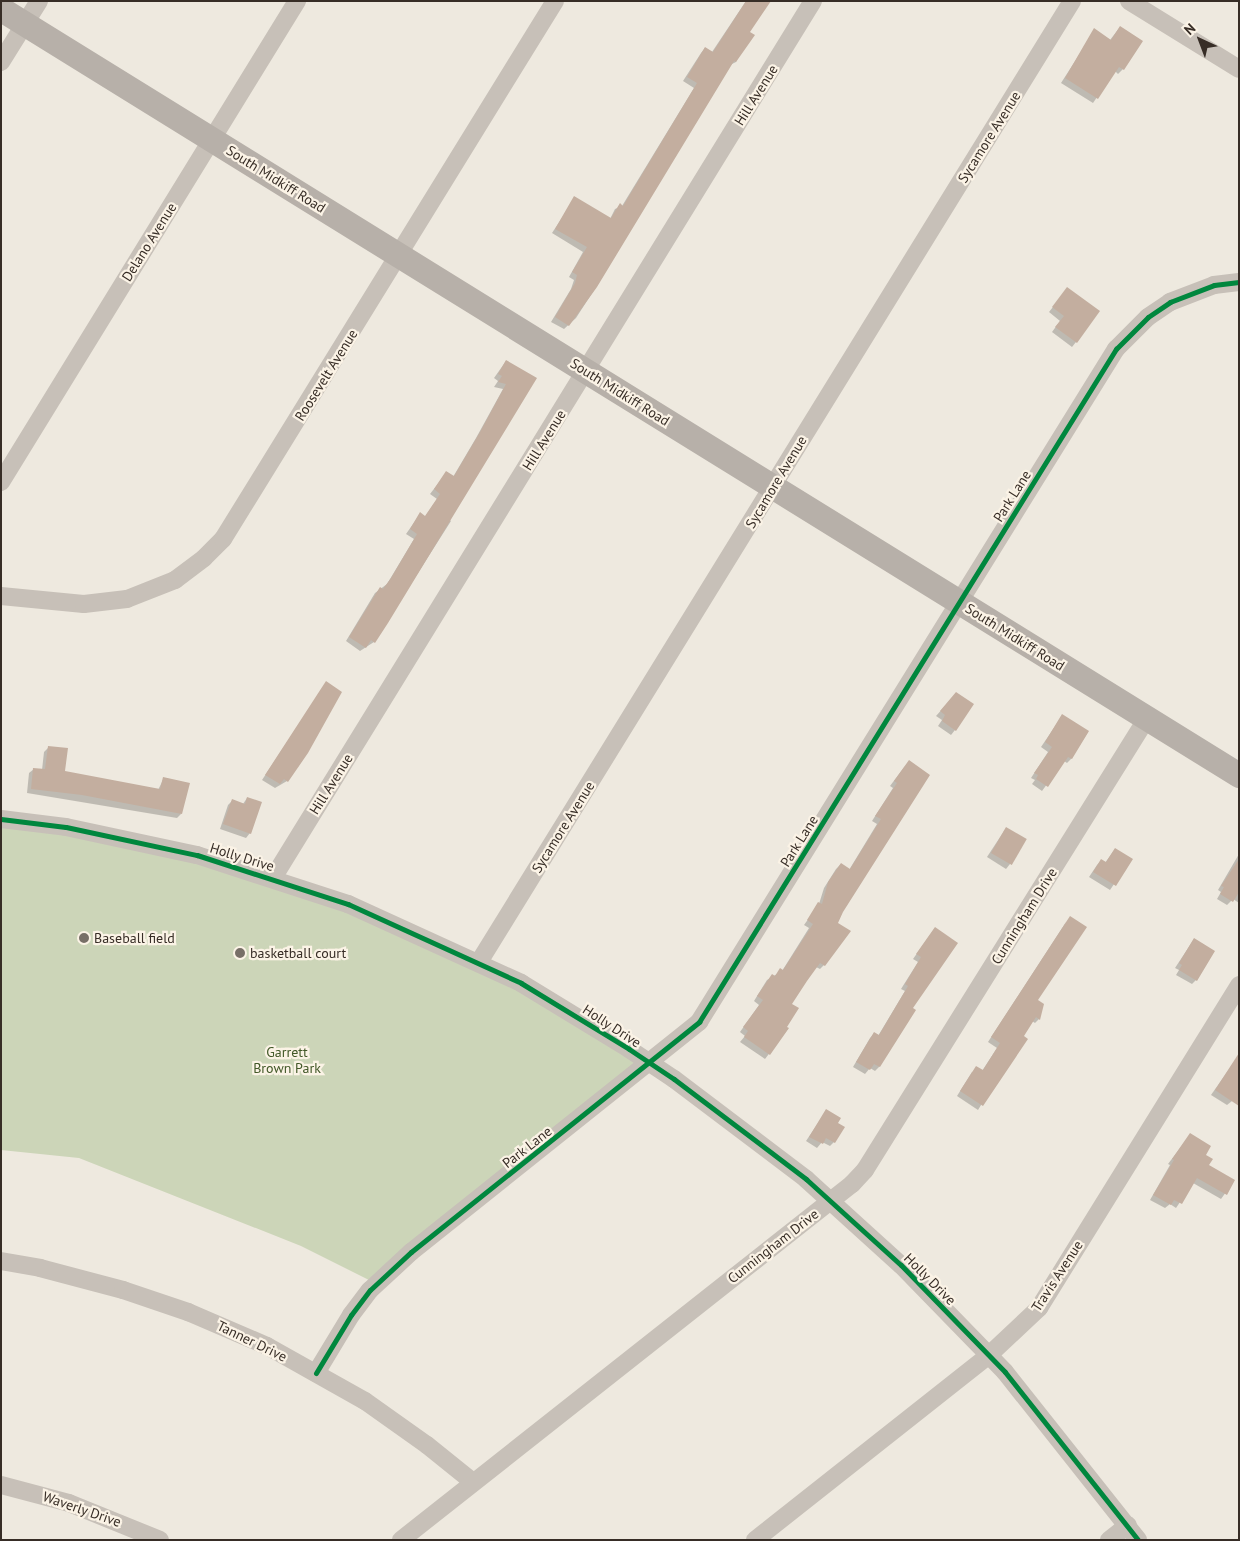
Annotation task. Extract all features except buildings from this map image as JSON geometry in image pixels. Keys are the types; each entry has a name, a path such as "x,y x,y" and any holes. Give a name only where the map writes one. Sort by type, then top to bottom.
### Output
{"main road":[{"name":"South Midkiff Road","path":"1,9 1239,775"}],"street":[{"path":"1,62 38,1"},
{"name":"Delano Avenue","path":"1,482 297,1"},
{"name":"Roosevelt Avenue","path":"1,596 84,604 118,601 166,584 204,558 231,528 555,1"},
{"name":"Hill Avenue","path":"273,878 814,1"},
{"name":"Sycamore Avenue","path":"479,962 1072,1"},
{"path":"1129,1 1239,69"},
{"name":"Park Lane","path":"316,1373 351,1315 370,1290 411,1252 650,1065 703,1017 1124,339 1170,302 1208,287 1239,282"},
{"name":"Cunningham Drive","path":"401,1540 830,1201 870,1165 1147,718"},
{"name":"Holly Drive","path":"1,818 118,837 197,855 273,878 348,904 479,962 564,1009 674,1079 830,1201 901,1265 989,1355 1128,1525 1138,1540"},
{"name":"Travis Avenue","path":"754,1540 989,1355 1042,1303 1239,984"},
{"name":"Tanner Drive","path":"1,1261 74,1276 188,1312 266,1346 316,1373 412,1434 473,1482"},
{"name":"Waverly Drive","path":"1,1485 69,1503 160,1540"},
{"path":"1109,1540 1128,1525"}],"green space":[{"name":"Garrett Brown Park","path":"1,818 118,837 400,925 649,1064 377,1284 301,1246 79,1158 1,1150"}],"cycle path":[{"path":"316,1373 351,1315 370,1290 411,1252 699,1022 1116,349 1148,317 1170,302 1214,285 1239,282"},
{"path":"1,819 66,827 197,855 348,904 521,983 629,1049 674,1079 806,1179 901,1265 1005,1372 1138,1540"}],"place":[{"name":"Baseball field","path":"84,938"},
{"name":"basketball court","path":"240,953"}]}
